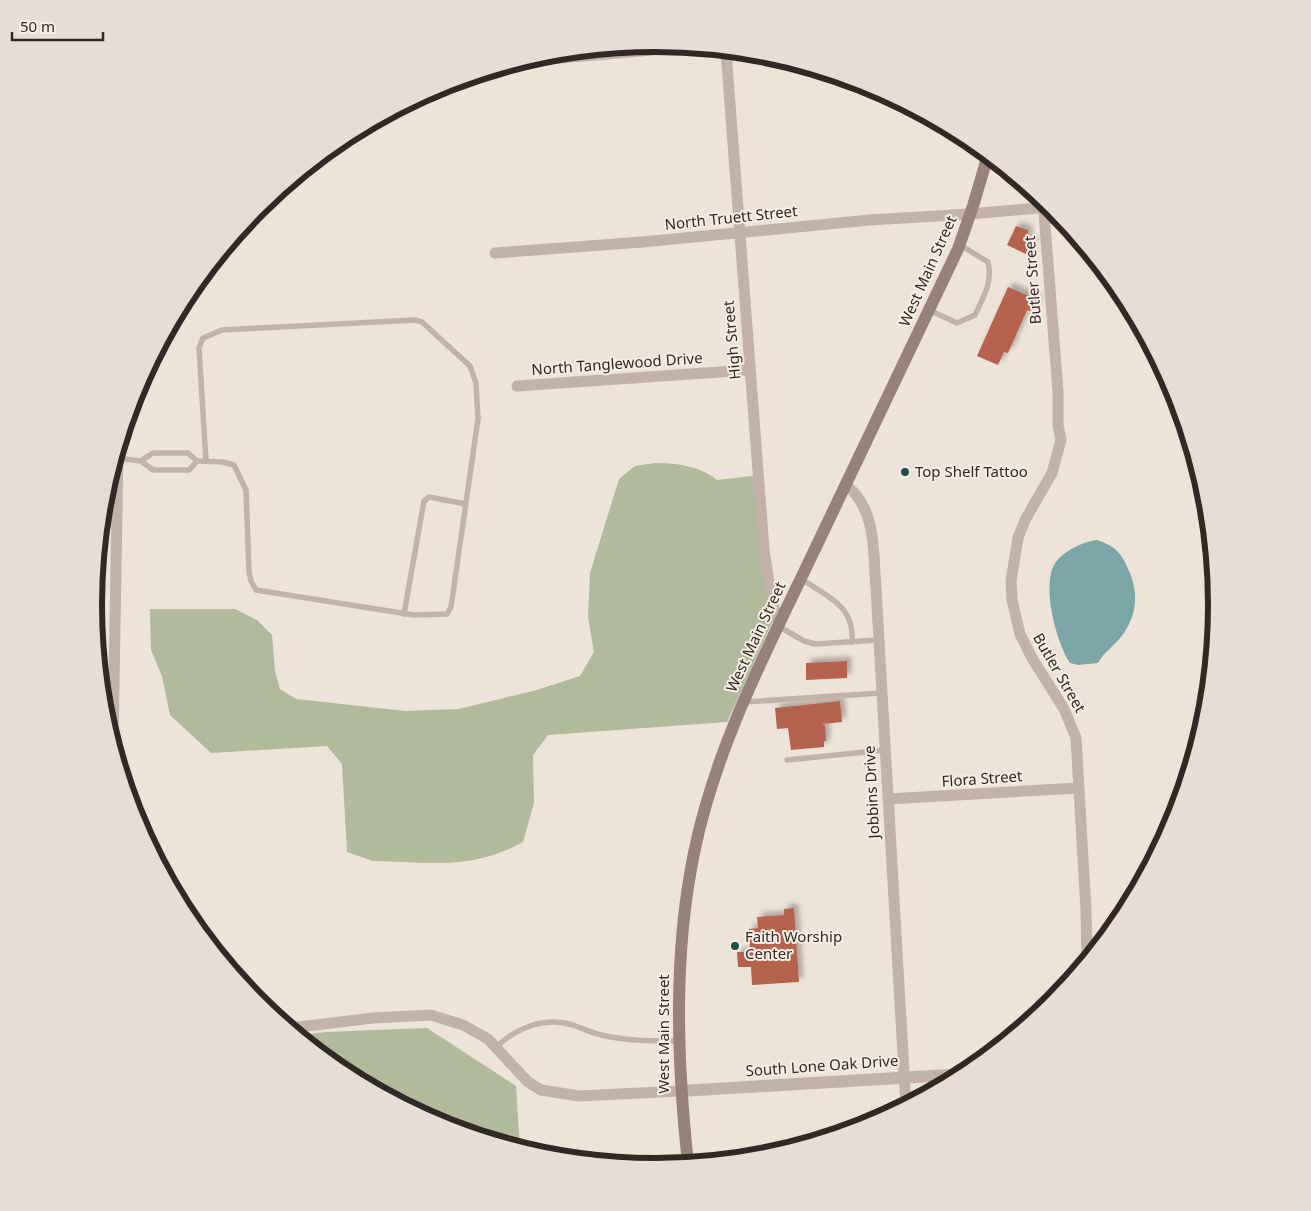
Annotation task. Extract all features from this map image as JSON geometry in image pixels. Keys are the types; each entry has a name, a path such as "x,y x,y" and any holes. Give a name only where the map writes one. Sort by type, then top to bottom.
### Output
{"main road":[{"name":"West Main Street","path":"687,1157 680,1091 677,1012 683,924 695,852 714,776 743,702 778,625 959,244 986,162"}],"street":[{"name":"High Street","path":"726,57 764,550 778,625"},
{"name":"North Truett Street","path":"495,253 870,220 970,214 1038,206"},
{"name":"Butler Street","path":"1047,214 1060,440 1052,473 1025,520 1018,538 1011,581 1012,600 1015,618 1024,642 1072,726 1076,738 1086,910 1086,952"},
{"name":"North Tanglewood Drive","path":"517,386 750,370"},
{"path":"113,715 118,477"},
{"name":"Jobbins Drive","path":"846,485 855,491 870,518 905,1098"},
{"name":"Flora Street","path":"888,799 1078,788"},
{"path":"298,1027 373,1018 431,1015 463,1025 488,1039 528,1082 554,1094 579,1096 680,1091"},
{"name":"South Lone Oak Drive","path":"680,1091 947,1075"}],"lane":[{"path":"929,310 957,323 974,315 990,280 991,271 988,262 959,244"},
{"path":"123,457 140,461 152,470 188,470 197,462 206,462 223,462 234,465 246,490 249,572 250,581 256,590 404,614 432,616 447,614 452,607 478,419 476,382 470,366 422,322 415,320 222,330 203,338 199,348 206,462"},
{"path":"140,461 153,453 188,453 197,462"},
{"path":"404,614 424,501 429,497 466,504"},
{"path":"801,579 845,610 853,628 852,642"},
{"path":"778,625 804,641 815,644 878,640"},
{"path":"743,702 881,693"},
{"path":"787,760 885,750"},
{"path":"1086,944 1092,944"},
{"path":"496,1047 514,1032 527,1026 552,1023 570,1024 594,1034 615,1038 678,1041"}],"green space":[{"path":"655,463 696,468 717,480 761,475 776,614 727,722 548,735 533,755 534,803 523,842 486,857 450,863 373,861 347,852 342,764 327,746 211,753 170,715 162,676 151,650 150,609 235,609 257,620 272,635 275,671 280,689 296,699 405,711 459,709 537,690 580,676 594,652 588,617 590,573 619,479 635,466"},
{"path":"427,1028 516,1086 520,1142 478,1129 411,1101 348,1065 307,1034"}],"water":[{"path":"1097,540 1114,548 1124,560 1132,579 1135,605 1126,629 1098,663 1078,665 1070,663 1060,642 1052,614 1049,587 1054,565 1062,555 1079,545"}],"building":[{"path":"1016,226 1028,230 1027,238 1034,241 1028,255 1007,245"},
{"path":"1008,287 1038,300 1033,312 1027,310 1008,353 1004,352 998,365 977,356"},
{"path":"847,661 847,678 806,680 806,663"},
{"path":"840,701 842,722 822,724 825,725 826,741 824,741 824,747 791,750 788,728 777,729 775,708"},
{"path":"794,908 799,982 752,985 751,967 738,967 737,952 750,952 749,929 758,928 757,917 784,915 784,909"}],"place":[{"name":"Top Shelf Tattoo","path":"905,472"},
{"name":"Faith Worship Center","path":"735,946"}]}
